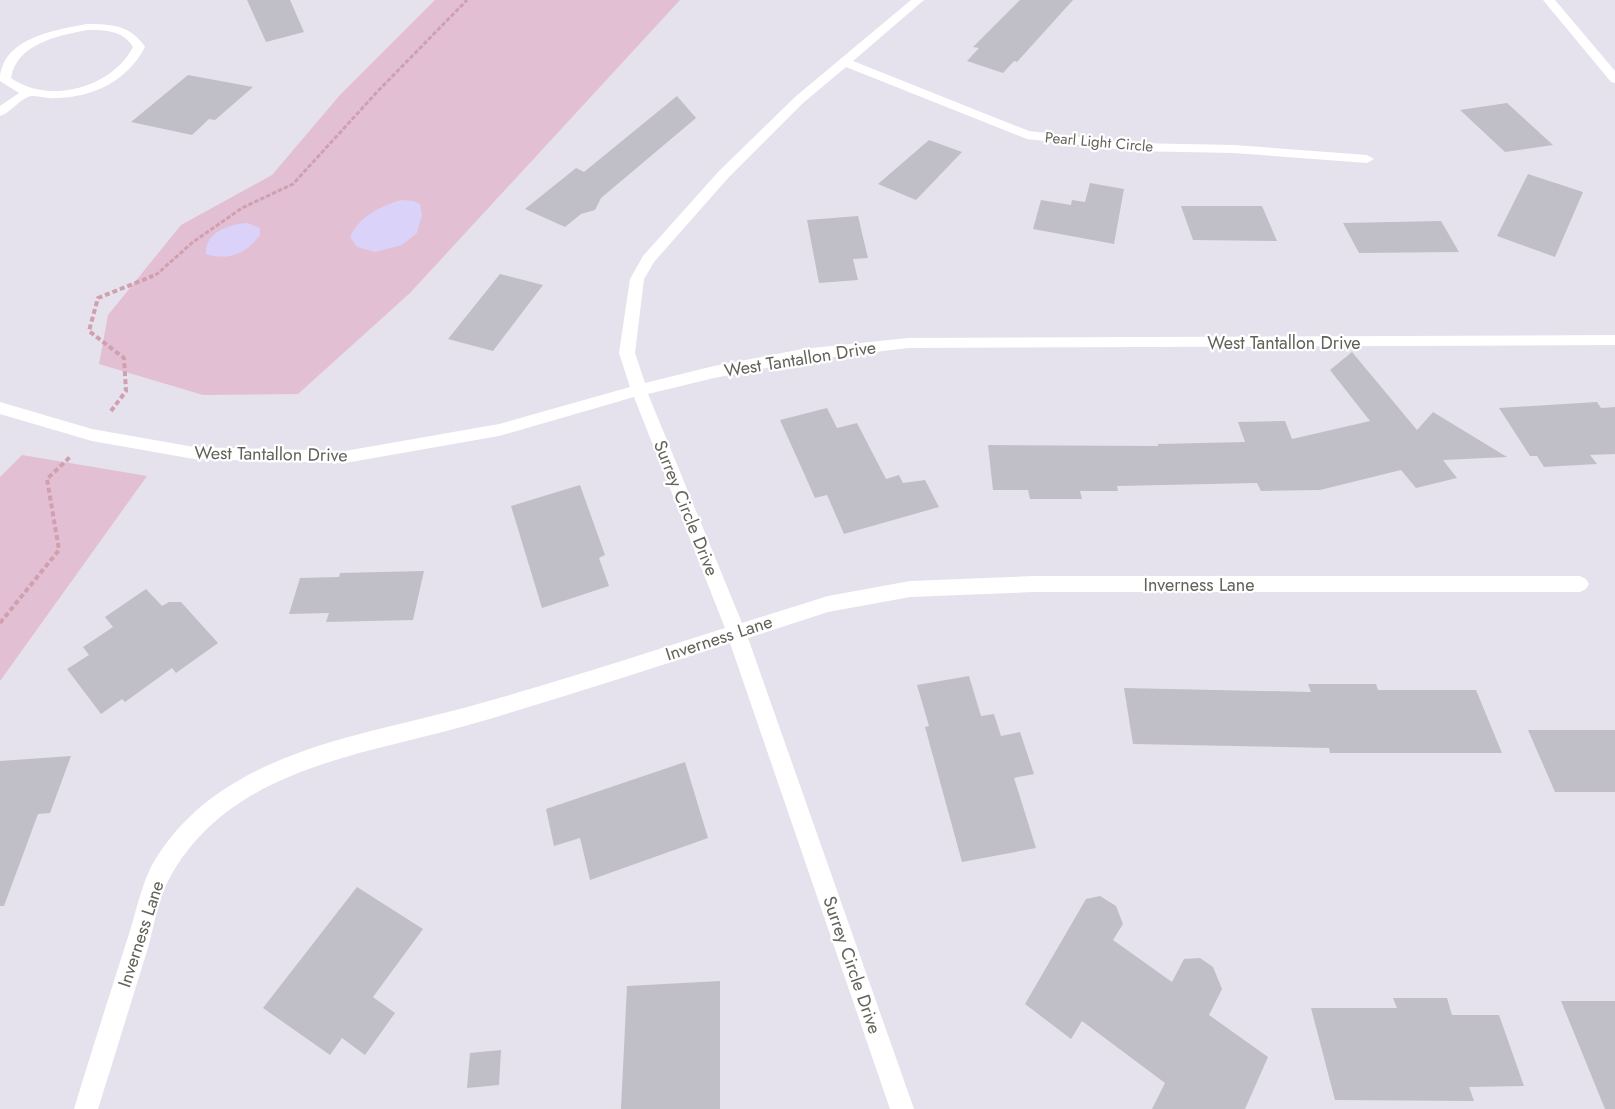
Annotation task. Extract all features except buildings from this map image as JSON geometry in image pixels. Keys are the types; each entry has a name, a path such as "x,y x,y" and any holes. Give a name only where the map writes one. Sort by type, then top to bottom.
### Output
{"street":[{"name":"Surrey Circle Drive","path":"902,1109 736,632 639,390 627,353 636,279 648,259 724,174 800,100 918,0"},
{"path":"1549,0 1615,79"},
{"path":"0,112 27,93 60,94 98,85 128,67 136,57 139,46 134,37 123,31 107,27 76,29 44,38 26,47 12,58 4,69 5,79 12,88 27,93"},
{"name":"Pearl Light Circle","path":"845,62 1027,135 1132,147 1234,149 1367,159"},
{"name":"West Tantallon Drive","path":"0,408 92,435 194,453 345,457 499,430 639,390 714,372 803,355 908,343 1615,340"},
{"name":"Inverness Lane","path":"86,1109 159,875 189,831 200,820 247,787 290,766 335,750 389,738 519,701 828,604 910,589 1034,584 1580,584"}],"path":[{"path":"0,623 58,550 47,479 92,435 126,391 124,357 89,331 98,298 157,274 193,242 242,208 292,184 377,92 467,0"}],"shaded area":[{"path":"435,0 680,0 410,293 298,394 203,395 99,364 108,315 181,225 272,175 340,95"},
{"path":"22,455 147,476 0,681 0,477"}],"sand":[{"path":"401,200 420,204 422,215 417,233 402,245 375,252 357,247 350,237 364,218 378,209"},
{"path":"247,223 260,228 260,235 249,247 230,256 206,254 206,247 213,235 233,225"}]}
